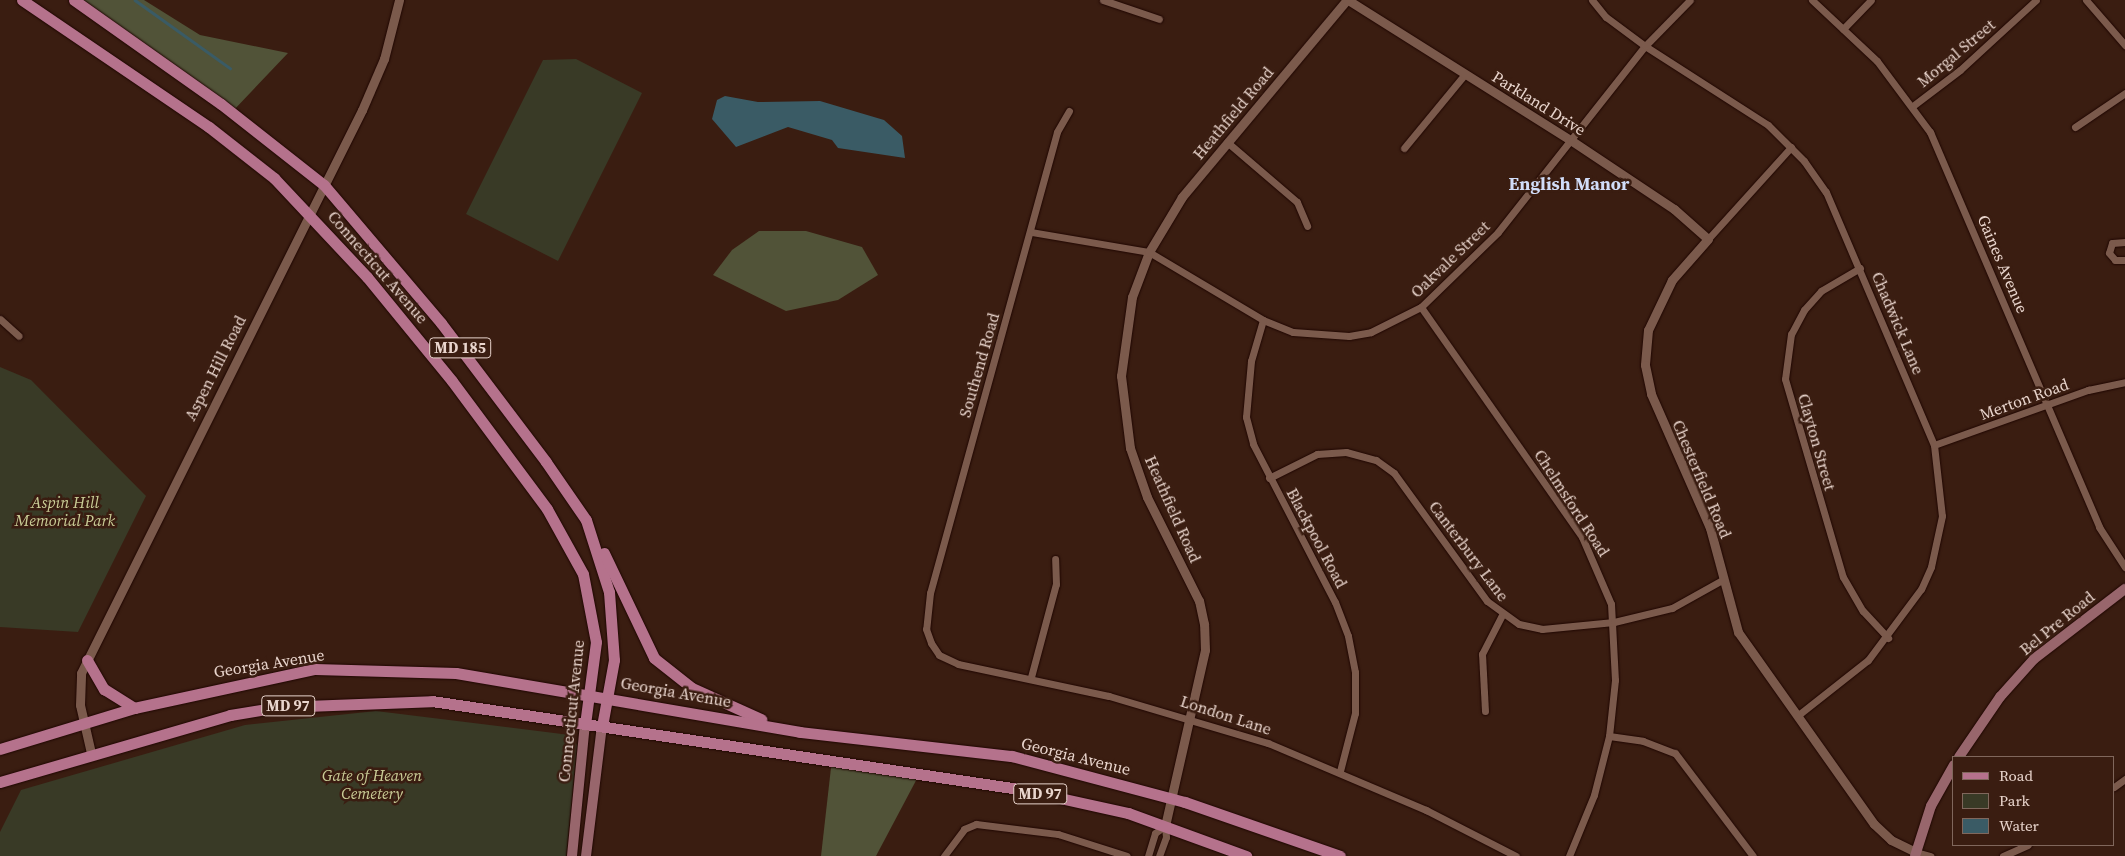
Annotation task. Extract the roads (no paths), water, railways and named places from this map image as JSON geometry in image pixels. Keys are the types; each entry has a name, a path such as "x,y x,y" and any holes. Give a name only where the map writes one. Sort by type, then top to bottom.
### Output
{"main road":[{"name":"Connecticut Avenue","path":"22,0 209,127 310,213 452,380 566,538 592,602 596,642 591,693 585,724 572,856"},
{"name":"Connecticut Avenue","path":"74,0 221,104 324,186 451,336 586,520 604,572 614,627 609,696 602,726 586,856"},
{"path":"586,520 654,658 692,688 781,728"},
{"name":"Bel Pre Road","path":"1960,756 2000,697 2034,659 2125,590"},
{"path":"87,660 104,689 134,708"},
{"name":"Georgia Avenue","path":"0,749 134,708 314,669 456,673 609,696 781,728 1012,756 1170,798 1340,856"},
{"name":"MD 97","path":"0,782 91,753 230,715 386,700 432,701 1019,789 1128,813 1246,856"},
{"path":"1915,854 1931,806 1952,769"}],"street":[{"name":"Aspen Hill Road","path":"91,753 79,691 87,660 324,186 384,59 399,0"},
{"path":"1103,0 1159,19"},
{"name":"Parkland Drive","path":"1348,0 1572,141 1674,209 1708,239"},
{"name":"Heathfield Road","path":"1164,826 1205,650 1204,624 1199,601 1147,497 1130,448 1123,405 1123,349 1132,298 1149,252 1182,197 1348,0"},
{"name":"Chadwick Lane","path":"1592,0 1606,17 1645,46 1768,125 1791,147 1826,192 1934,445 1942,492 1938,542 1921,589 1888,638 1852,675 1797,716"},
{"name":"Oakvale Street","path":"1031,232 1149,252 1262,320 1311,336 1349,336 1384,327 1421,307 1498,232 1572,141 1645,46 1690,0"},
{"name":"Gaines Avenue","path":"1812,0 1843,28 1914,105 1947,166 2099,527 2125,567"},
{"path":"1843,28 1871,0"},
{"name":"Morgal Street","path":"1914,105 1960,70 2036,0"},
{"path":"2086,0 2125,45"},
{"path":"1404,148 1465,74"},
{"path":"2075,126 2125,93"},
{"name":"Southend Road","path":"926,629 930,593 1031,232 1056,132 1069,111"},
{"path":"1227,142 1297,202 1307,226"},
{"name":"Chesterfield Road","path":"1791,147 1708,239 1660,299 1648,330 1645,365 1660,418 1710,528 1722,580 1738,632 1874,824 1891,840 1915,854 1930,856"},
{"path":"2125,242 2112,244 2109,253 2115,260 2125,261"},
{"name":"Clayton Street","path":"1860,268 1828,286 1804,310 1791,334 1785,379 1843,577 1863,611 1888,638"},
{"name":"Chelmsford Road","path":"1421,307 1582,537 1601,573 1614,622 1615,680 1609,736 1594,795 1569,856"},
{"path":"0,319 19,336"},
{"name":"Blackpool Road","path":"1262,320 1251,361 1246,417 1269,478 1335,602 1348,636 1355,672 1355,713 1340,771"},
{"name":"Merton Road","path":"1934,445 2125,382"},
{"name":"Canterbury Lane","path":"1269,478 1317,454 1346,452 1376,460 1394,473 1502,615 1542,628 1614,622 1672,608 1722,580"},
{"path":"1031,677 1056,584 1055,559"},
{"path":"1485,711 1482,654 1502,615"},
{"name":"London Lane","path":"926,629 939,655 958,664 1031,677 1190,717 1340,771 1516,856"},
{"path":"1609,736 1643,741 1675,753 1753,856"},
{"path":"944,856 964,829 985,824 1058,834 1127,856"},
{"path":"1148,856 1155,833 1164,826 1166,837 1159,856"},
{"path":"2003,856 2026,846"}],"water":[{"path":"725,96 758,102 820,101 884,120 902,136 905,158 838,148 832,140 788,127 736,147 712,119 717,100"}],"waterway":[{"path":"135,0 230,68"}],"district":[{"name":"English Manor","path":"1569,184"}],"park label":[{"name":"Aspin Hill Memorial Park","path":"65,511"},
{"name":"Gate of Heaven Cemetery","path":"372,784"}]}
